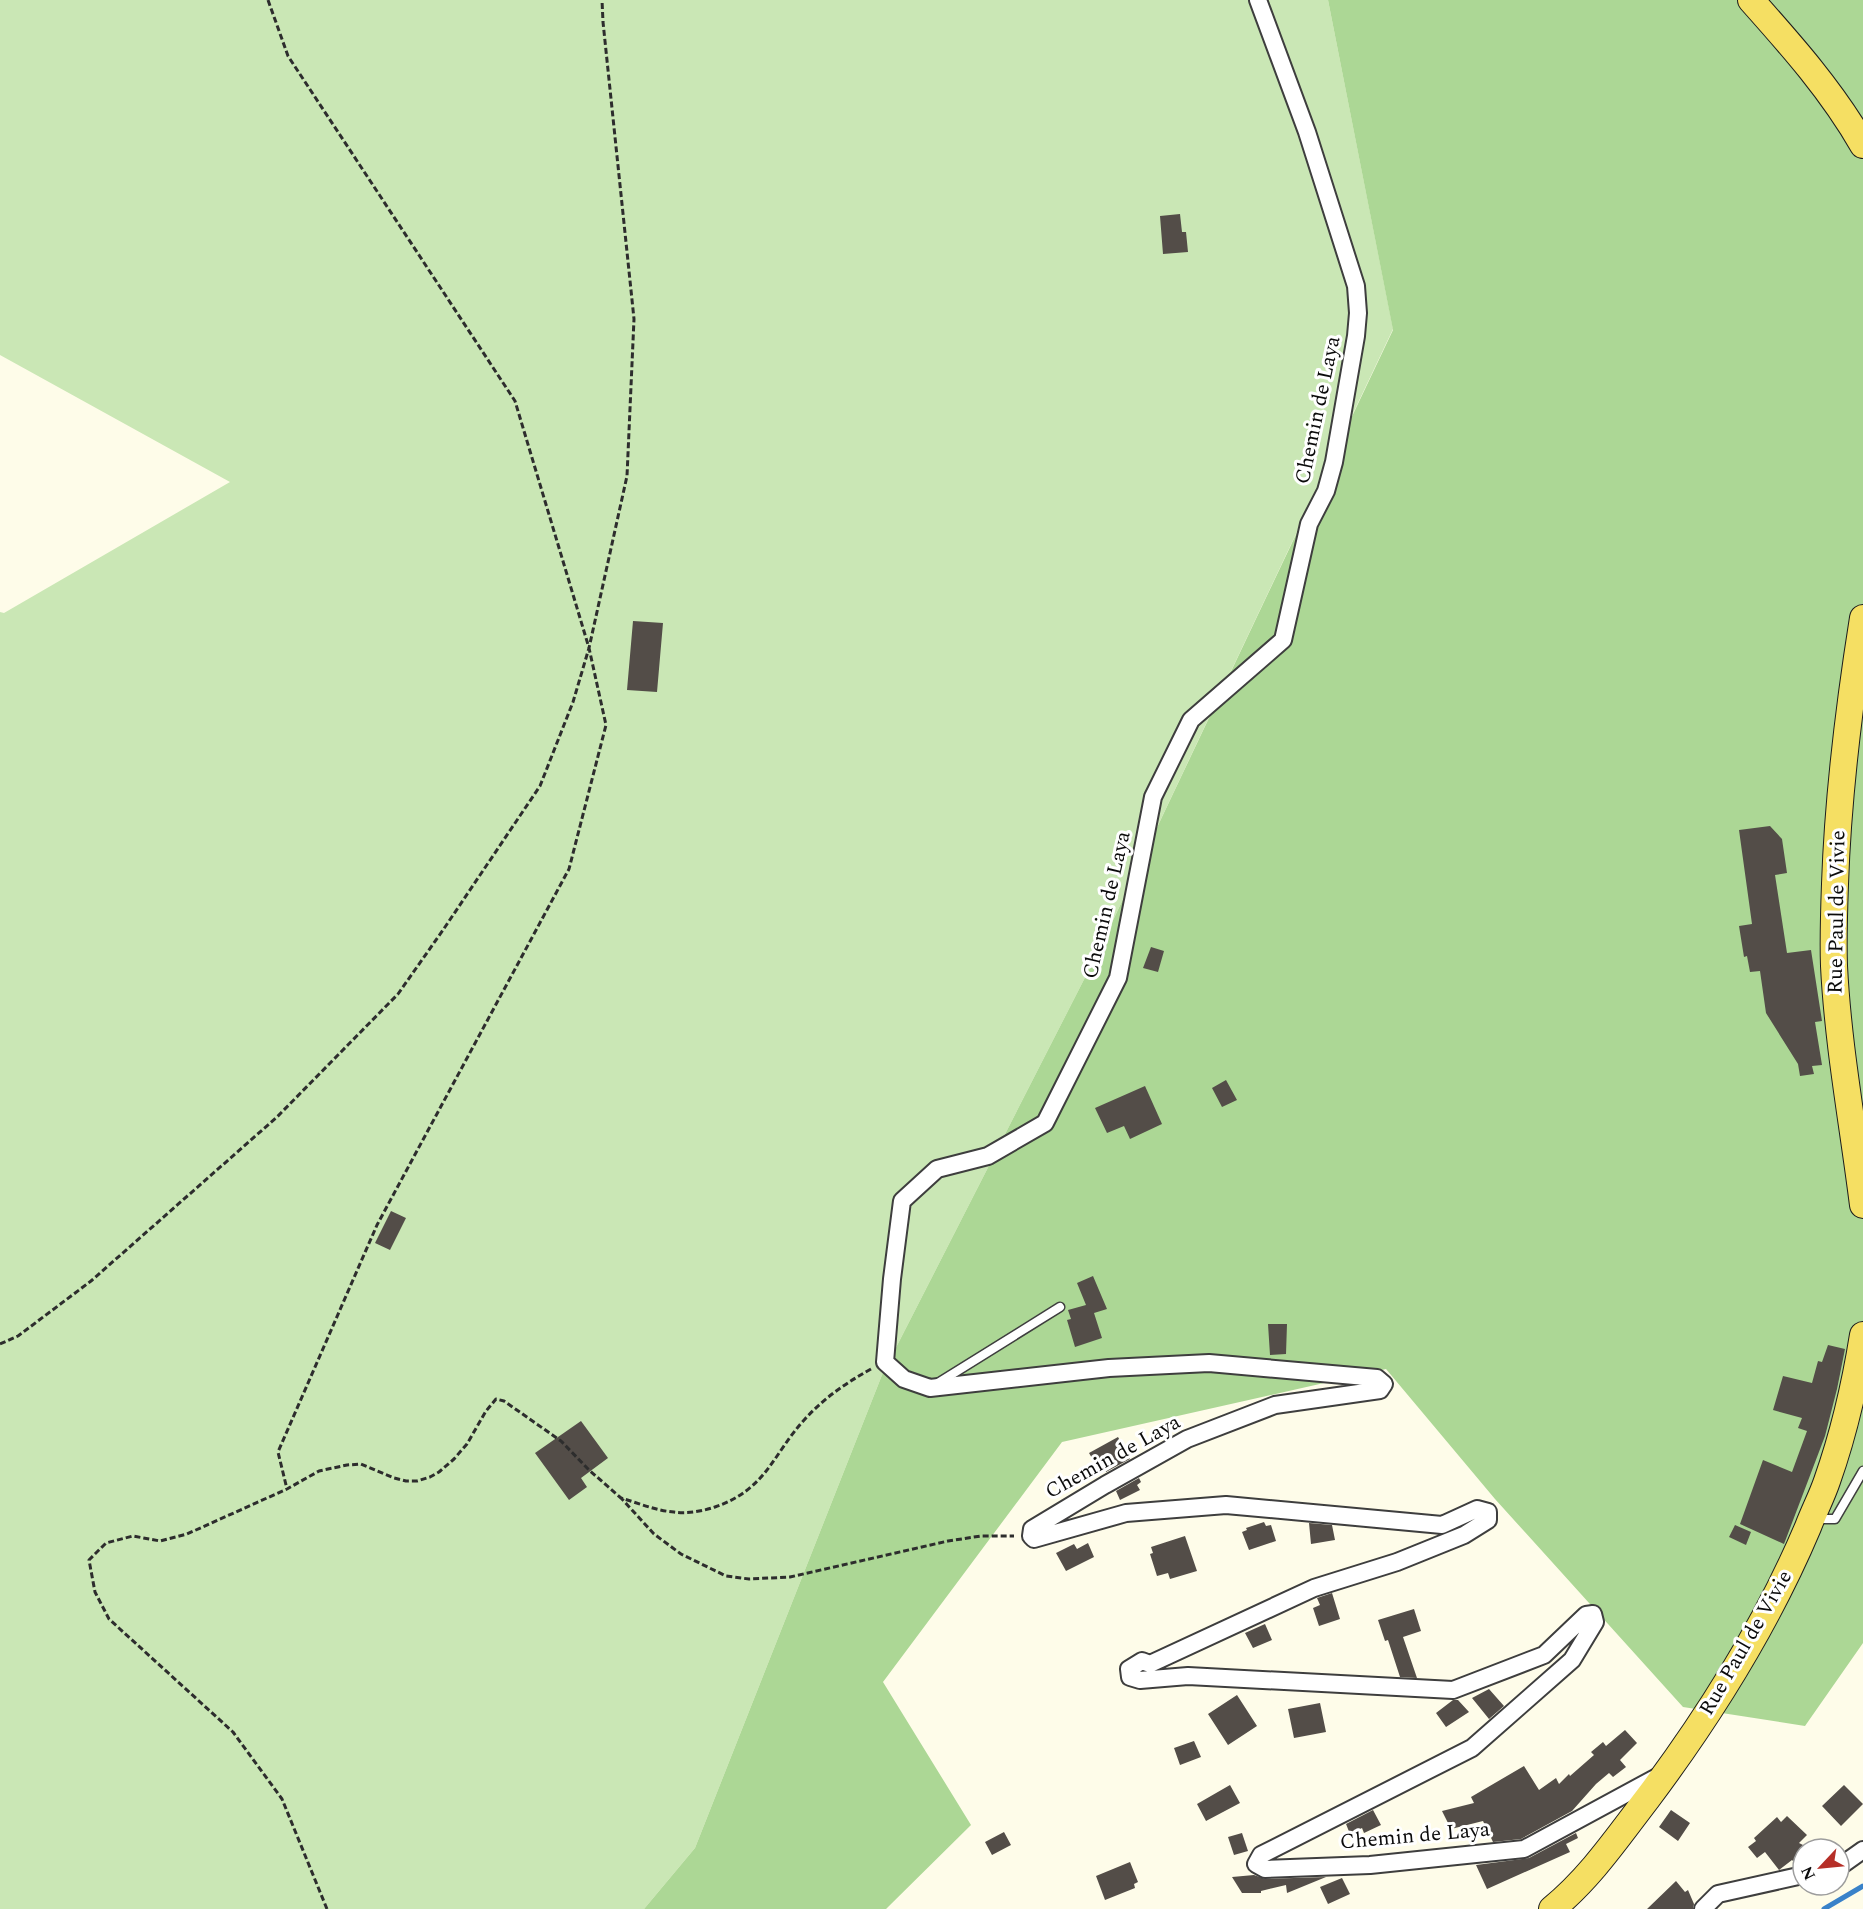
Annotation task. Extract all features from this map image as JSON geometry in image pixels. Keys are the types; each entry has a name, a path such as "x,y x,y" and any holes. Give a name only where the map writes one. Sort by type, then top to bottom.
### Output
{"main road":[{"path":"1751,0 1802,57 1863,144"},
{"name":"Rue Paul de Vivie","path":"1863,618 1844,748 1836,850 1834,964 1843,1071 1863,1205"},
{"name":"Rue Paul de Vivie","path":"1552,1909 1571,1894 1600,1861 1668,1771 1754,1638 1794,1559 1826,1484 1851,1402 1863,1335"}],"street":[{"name":"Chemin de Laya","path":"1258,0 1307,132 1356,286 1358,314 1356,336 1334,462 1326,491 1309,524 1282,640 1191,720 1153,797 1118,978 1045,1123 988,1156 938,1169 902,1201 885,1362 904,1379 930,1388 1109,1368 1209,1363 1377,1378 1384,1384 1380,1390 1275,1406 1187,1439 1105,1485 1032,1530 1031,1536 1034,1539 1126,1513 1226,1505 1442,1525 1477,1509 1488,1512 1488,1520 1464,1535 1397,1562 1314,1588 1150,1664 1142,1661 1129,1669 1130,1677 1140,1680 1188,1676 1453,1690 1544,1656 1586,1615 1593,1614 1595,1622 1572,1660 1472,1748 1261,1855 1256,1864 1265,1869 1370,1865 1524,1849 1668,1771"},
{"path":"1703,1909 1718,1894 1791,1878"}],"lane":[{"path":"930,1388 1060,1307"},
{"path":"1811,1519 1835,1519 1863,1471"}],"path":[{"path":"268,0 288,56 515,401 589,648 606,725 569,869 376,1225 278,1452 287,1489"},
{"path":"0,1344 18,1336 91,1281 268,1125 398,994 540,786 573,702 589,648 627,476 634,320 602,0"},
{"path":"621,1498 674,1512 706,1510 729,1502 761,1478 790,1437 823,1400 846,1383 885,1362"},
{"path":"327,1909 282,1799 233,1732 109,1619 94,1592 89,1560 106,1543 133,1536 160,1541 187,1534 287,1489 319,1471 347,1465 361,1464 406,1481 417,1481 430,1477 454,1459 467,1444 486,1411 496,1399 504,1401 561,1441 621,1498 654,1534 681,1554 726,1576 749,1579 790,1577 948,1541 981,1536 1031,1536"}],"green space":[{"path":"0,0 1328,0 1393,329 1097,954 882,1375 695,1848 644,1909 0,1909 0,612 4,613 230,482 0,355"},
{"path":"1328,0 1863,0 1863,1643 1805,1726 1683,1707 1495,1499 1386,1369 1062,1442 883,1682 971,1825 886,1909 644,1909 695,1848 882,1375 1097,954 1393,330"}],"building":[{"path":"1180,214 1182,232 1186,232 1188,252 1163,254 1160,216"},
{"path":"633,621 663,623 657,692 627,690"},
{"path":"1770,826 1782,839 1787,873 1775,875 1787,953 1811,950 1822,1021 1815,1022 1822,1065 1812,1066 1814,1074 1800,1076 1798,1064 1766,1013 1760,971 1750,972 1747,956 1744,957 1739,926 1752,924 1739,830"},
{"path":"1151,947 1164,951 1158,972 1143,968"},
{"path":"1226,1080 1237,1100 1222,1107 1212,1088"},
{"path":"1145,1086 1162,1124 1130,1139 1124,1126 1107,1133 1095,1108"},
{"path":"391,1211 406,1218 390,1250 375,1243"},
{"path":"1093,1276 1107,1309 1094,1313 1102,1338 1075,1347 1067,1320 1071,1319 1068,1310 1086,1305 1077,1283"},
{"path":"1268,1324 1287,1324 1286,1354 1270,1355"},
{"path":"1828,1345 1845,1349 1837,1389 1825,1436 1784,1544 1740,1524 1763,1460 1792,1472 1807,1431 1798,1428 1802,1418 1773,1410 1783,1376 1812,1383 1818,1361 1822,1362"},
{"path":"581,1421 608,1458 581,1478 587,1487 569,1500 535,1453"},
{"path":"1118,1437 1130,1459 1106,1472 1104,1467 1099,1470 1089,1453"},
{"path":"1139,1478 1141,1482 1137,1485 1140,1490 1120,1500 1116,1491"},
{"path":"1264,1522 1266,1526 1271,1525 1276,1541 1249,1550 1242,1532 1247,1530 1246,1528"},
{"path":"1309,1523 1332,1525 1335,1540 1311,1544"},
{"path":"1735,1525 1751,1532 1746,1545 1729,1537"},
{"path":"1185,1536 1197,1571 1170,1579 1168,1573 1157,1576 1150,1554 1153,1553 1151,1547"},
{"path":"1088,1543 1094,1557 1066,1571 1056,1553 1074,1544 1077,1549"},
{"path":"1332,1593 1340,1619 1319,1626 1313,1608 1320,1605 1317,1598"},
{"path":"1414,1609 1421,1631 1403,1637 1417,1678 1400,1677 1388,1640 1385,1641 1378,1620"},
{"path":"1265,1624 1272,1640 1253,1648 1245,1633"},
{"path":"1489,1689 1504,1706 1489,1719 1472,1698"},
{"path":"1237,1695 1257,1726 1228,1745 1208,1714"},
{"path":"1453,1700 1458,1700 1469,1712 1446,1727 1436,1713"},
{"path":"1320,1703 1326,1732 1294,1738 1288,1709"},
{"path":"1625,1730 1637,1743 1620,1760 1626,1767 1613,1777 1609,1773 1572,1811 1521,1839 1493,1842 1483,1821 1451,1829 1442,1811 1474,1803 1471,1797 1524,1766 1539,1790 1556,1778 1559,1784 1594,1755 1591,1752 1603,1742 1606,1746"},
{"path":"1194,1741 1201,1757 1180,1765 1174,1748"},
{"path":"1230,1785 1240,1803 1206,1821 1197,1804"},
{"path":"1844,1785 1863,1804 1841,1826 1822,1806"},
{"path":"1373,1810 1381,1825 1364,1833 1362,1828 1350,1834 1346,1824"},
{"path":"1671,1810 1690,1823 1678,1841 1659,1827"},
{"path":"1787,1816 1807,1835 1791,1837 1791,1861 1779,1870 1765,1852 1757,1858 1748,1847 1756,1841 1754,1838 1777,1817 1781,1822"},
{"path":"1004,1832 1011,1845 992,1855 985,1842"},
{"path":"1242,1833 1248,1851 1234,1855 1228,1837"},
{"path":"1576,1833 1578,1838 1566,1844 1570,1852 1487,1889 1476,1865 1529,1858"},
{"path":"1130,1862 1138,1882 1134,1884 1135,1888 1105,1900 1096,1876"},
{"path":"1254,1875 1265,1879 1326,1877 1287,1893 1286,1885 1261,1891 1261,1893 1242,1893 1232,1877"},
{"path":"1342,1878 1350,1894 1328,1904 1320,1887"},
{"path":"1676,1881 1685,1892 1688,1890 1694,1904 1693,1909 1647,1909"}],"waterway":[{"path":"1824,1909 1863,1886"}]}
